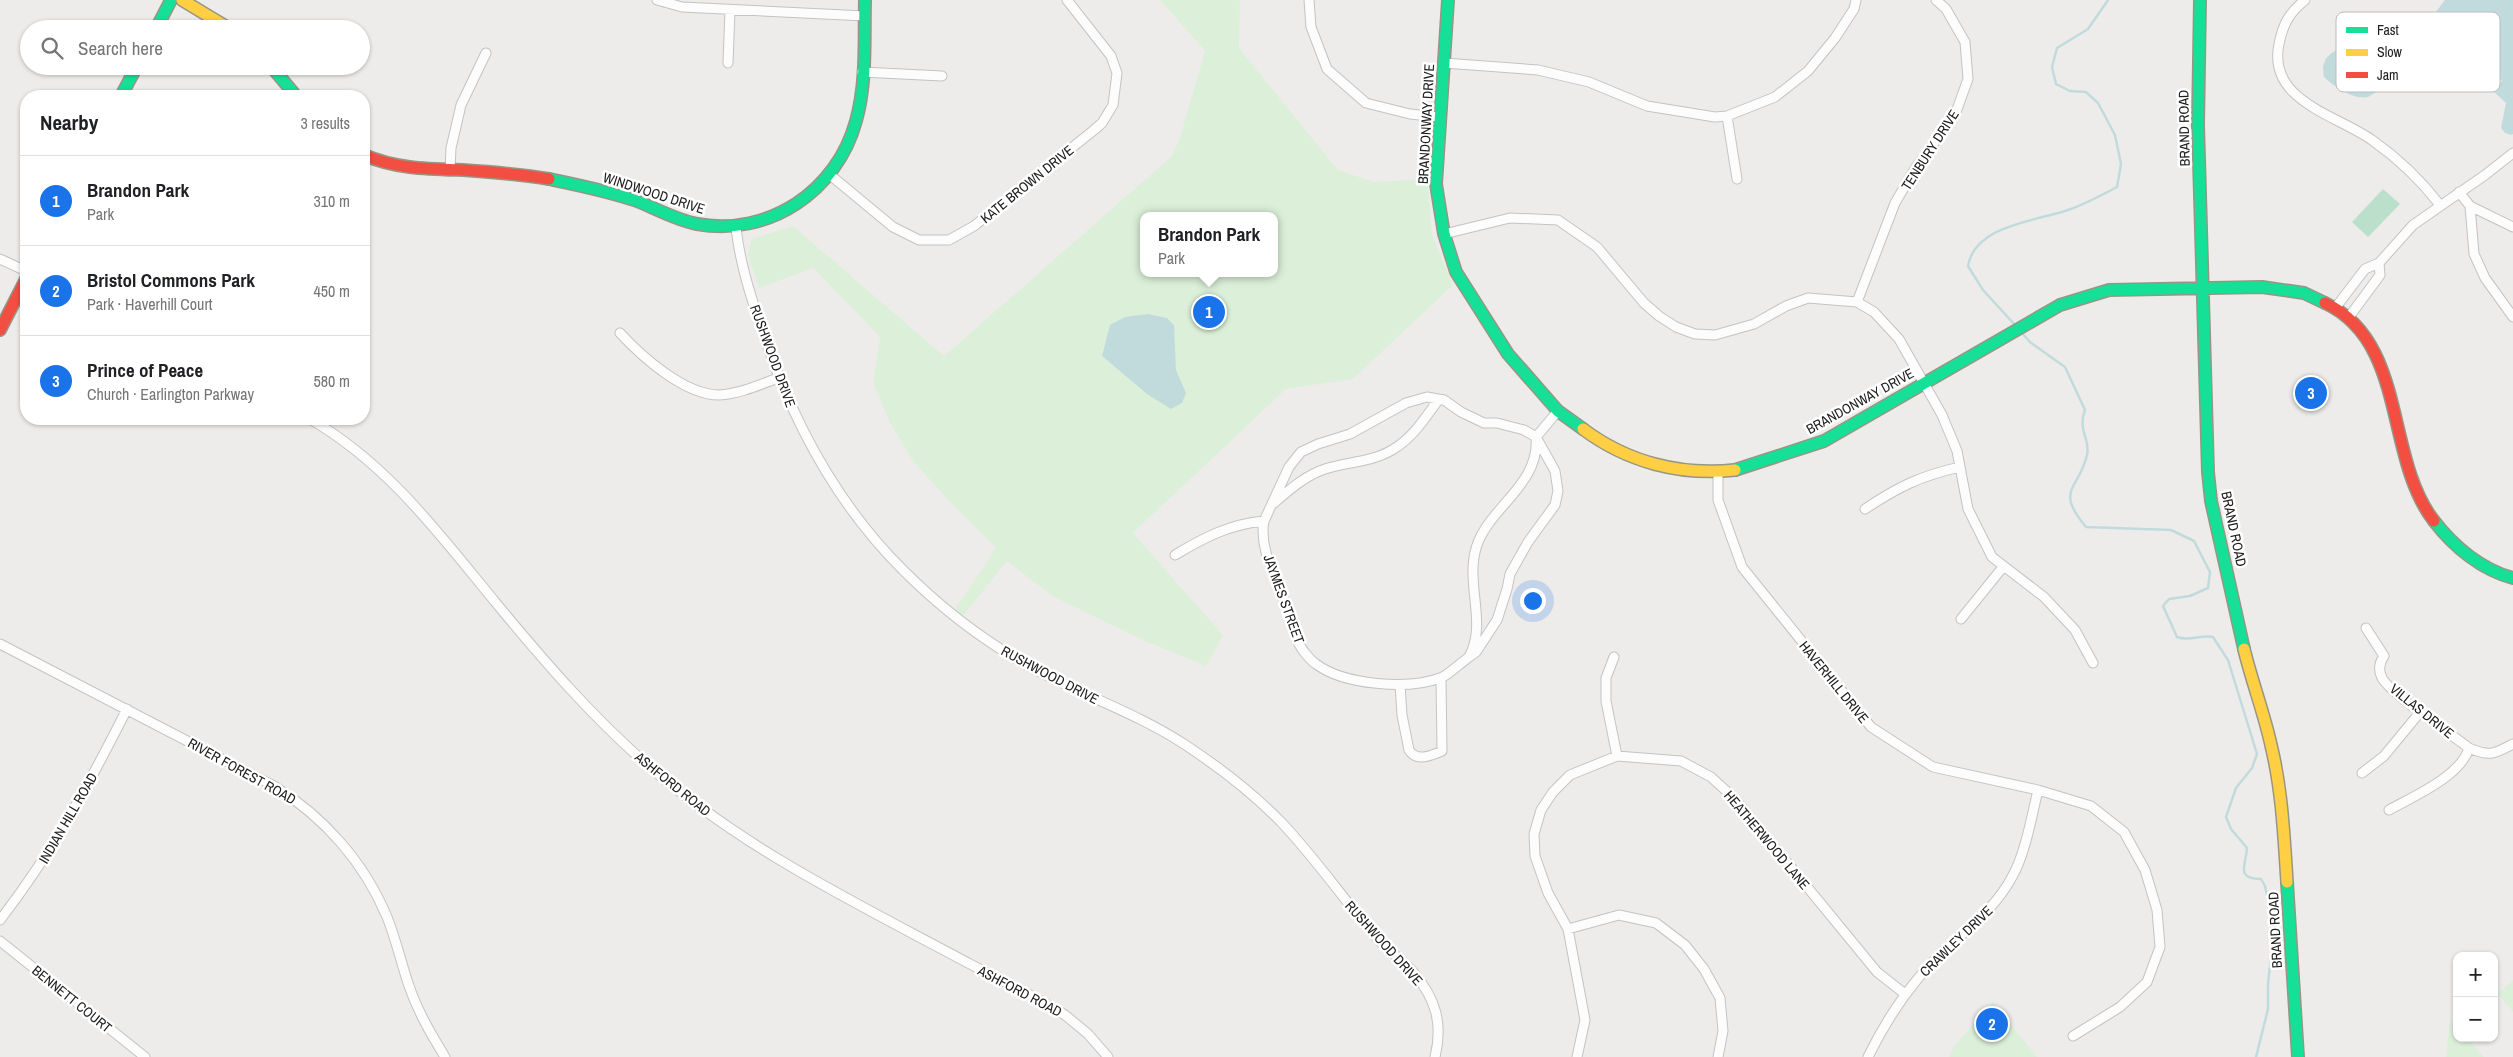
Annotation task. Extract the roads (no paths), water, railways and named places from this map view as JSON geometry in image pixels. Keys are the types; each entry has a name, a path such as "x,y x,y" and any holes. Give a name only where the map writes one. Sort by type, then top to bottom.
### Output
{"street":[{"path":"161,20 171,0"},
{"path":"182,0 215,20"},
{"path":"657,0 682,7 865,16"},
{"name":"WINDWOOD DRIVE","path":"370,158 393,166 416,170 450,170 554,179 612,194 682,220 699,224 736,228 771,219 795,207 829,174 842,156 852,136 861,91 865,0"},
{"name":"KATE BROWN DRIVE","path":"829,174 894,226 920,240 949,240 974,226 1094,130 1102,123 1113,105 1117,73 1111,56 1068,0"},
{"path":"1309,0 1311,27 1327,69 1366,103 1410,114 1439,116"},
{"name":"BRANDONWAY DRIVE","path":"1448,0 1436,184 1444,234 1456,272 1497,340 1558,411 1592,436 1632,458 1667,468 1718,472 1738,470 1824,441 2060,305 2109,290 2262,287 2304,293 2336,307 2349,317 2372,346 2389,389 2409,472 2417,495 2429,516 2443,533 2477,562 2498,574 2513,578"},
{"path":"1444,64 1538,70 1589,82 1647,106 1727,116 1775,97 1808,71 1835,38 1854,9 1856,0"},
{"name":"TENBURY DRIVE","path":"1857,302 1895,203 1916,167 1955,115 1968,80 1965,42 1946,10 1936,0"},
{"name":"BRAND ROAD","path":"2200,0 2198,124 2208,472 2211,501 2254,691 2270,744 2282,802 2298,1057"},
{"path":"2305,0 2292,11 2282,27 2277,52 2278,67 2284,81 2294,94 2308,104 2369,138 2402,161 2418,177 2440,205"},
{"path":"728,62 730,10"},
{"path":"450,170 451,148 461,105 486,53"},
{"path":"862,72 942,76"},
{"path":"124,90 132,75"},
{"path":"278,75 291,90"},
{"path":"1727,116 1737,179"},
{"path":"2336,307 2365,269 2379,263 2413,224 2513,153"},
{"path":"2460,192 2470,206 2513,227"},
{"path":"2470,206 2474,254 2485,278 2513,317"},
{"path":"1444,234 1510,218 1558,220 1597,247 1644,303 1659,316 1676,328 1695,334 1715,335 1754,324 1786,306 1808,298 1857,302 1874,312 1899,340 1942,415 1956,451 1968,509 1992,556 2050,604 2075,630 2093,663"},
{"name":"RUSHWOOD DRIVE","path":"736,228 743,272 778,378 808,444 830,480 873,538 920,587 971,629 1006,653 1182,743 1241,786 1282,823 1379,940 1414,972 1434,1001 1440,1036 1435,1057"},
{"path":"0,259 20,268"},
{"path":"2349,317 2380,275 2379,263"},
{"path":"0,330 20,291"},
{"path":"620,333 643,358 693,388 718,395 743,391 778,378"},
{"name":"JAYMES STREET","path":"1271,506 1298,483 1324,469 1356,463 1392,450 1415,433 1439,399 1427,397 1406,403 1350,434 1318,444 1301,452 1289,467 1264,521 1262,530 1267,556 1300,645 1314,663 1334,675 1400,685 1441,678"},
{"path":"1400,685 1402,715 1411,754 1420,757 1442,751 1441,678 1476,652 1497,620 1510,574 1528,542 1555,505 1558,492 1554,471 1536,437 1524,430 1497,423 1484,423 1439,399"},
{"path":"1470,657 1476,637 1472,555 1485,527 1518,490 1526,477 1537,448 1536,437 1558,411"},
{"name":"ASHFORD ROAD","path":"319,425 346,442 393,482 428,520 549,667 614,735 651,768 750,843 836,893 1065,1015 1088,1034 1108,1057"},
{"path":"1865,509 1899,487 1939,472 1960,467"},
{"name":"HAVERHILL DRIVE","path":"1718,472 1718,500 1742,567 1871,727 1933,767 2038,790 2091,806 2124,832 2145,870 2157,910 2160,947 2147,982 2120,1007 2073,1036"},
{"path":"1175,555 1210,534 1248,522 1264,521"},
{"path":"1961,619 2003,567"},
{"name":"VILLAS DRIVE","path":"2366,628 2384,656 2379,669 2383,678 2394,691 2469,748 2484,754 2491,754 2513,744"},
{"name":"RIVER FOREST ROAD","path":"0,644 274,786 294,798 331,832 355,860 376,894 387,917 414,1000 430,1033 446,1057"},
{"path":"1614,656 1606,678 1606,700 1617,756"},
{"name":"INDIAN HILL ROAD","path":"0,920 38,870 66,825 127,709"},
{"path":"2362,773 2384,756 2420,711"},
{"path":"2389,810 2440,781 2456,769 2467,757 2469,748"},
{"name":"HEATHERWOOD LANE","path":"1577,1057 1586,1020 1568,929 1548,893 1535,856 1534,834 1541,810 1553,792 1570,775 1617,756 1682,761 1711,777 1735,798 1877,972 1906,994"},
{"name":"CRAWLEY DRIVE","path":"1868,1057 1906,994 1948,947 1978,922 1997,901 2013,876 2031,822 2038,790"},
{"path":"1568,929 1619,915 1656,923 1685,945 1704,969 1720,998 1723,1031 1718,1057"},
{"name":"BENNETT COURT","path":"0,941 144,1057"}],"water":[{"path":"2445,0 2513,0 2513,134 2505,133 2501,128 2506,103 2494,92 2500,92 2500,83 2502,81 2500,79 2500,12 2436,12"},
{"path":"2336,51 2336,87 2324,77 2324,64 2330,55"},
{"path":"2344,92 2377,92 2368,97 2350,95"},
{"path":"1148,314 1167,318 1174,325 1176,370 1186,393 1182,403 1171,409 1147,394 1102,356 1110,325 1125,317"}],"waterway":[{"path":"2015,325 1983,290 1968,266 1973,252 1983,241 1995,233 2010,226 2071,209 2117,187 2121,164 2115,135 2098,103 2086,92 2070,91 2056,84 2052,67 2057,48 2088,29 2108,0"},
{"path":"2022,333 2030,342 2065,367 2085,410 2082,423 2088,450 2070,497 2072,505 2086,527 2171,530 2194,541 2210,572 2208,588 2190,596 2169,599 2163,606 2177,637 2186,639 2204,636 2213,637 2228,660 2257,754 2252,768 2236,788 2226,817 2231,829 2247,848 2244,865 2245,874 2248,877 2261,879 2265,886 2274,927 2268,984 2268,1009 2256,1057"}],"place":[{"name":"Brandon Park","path":"1209,312"},
{"name":"Prince of Peace","path":"2311,393"},
{"name":"Bristol Commons Park","path":"1992,1024"}]}
